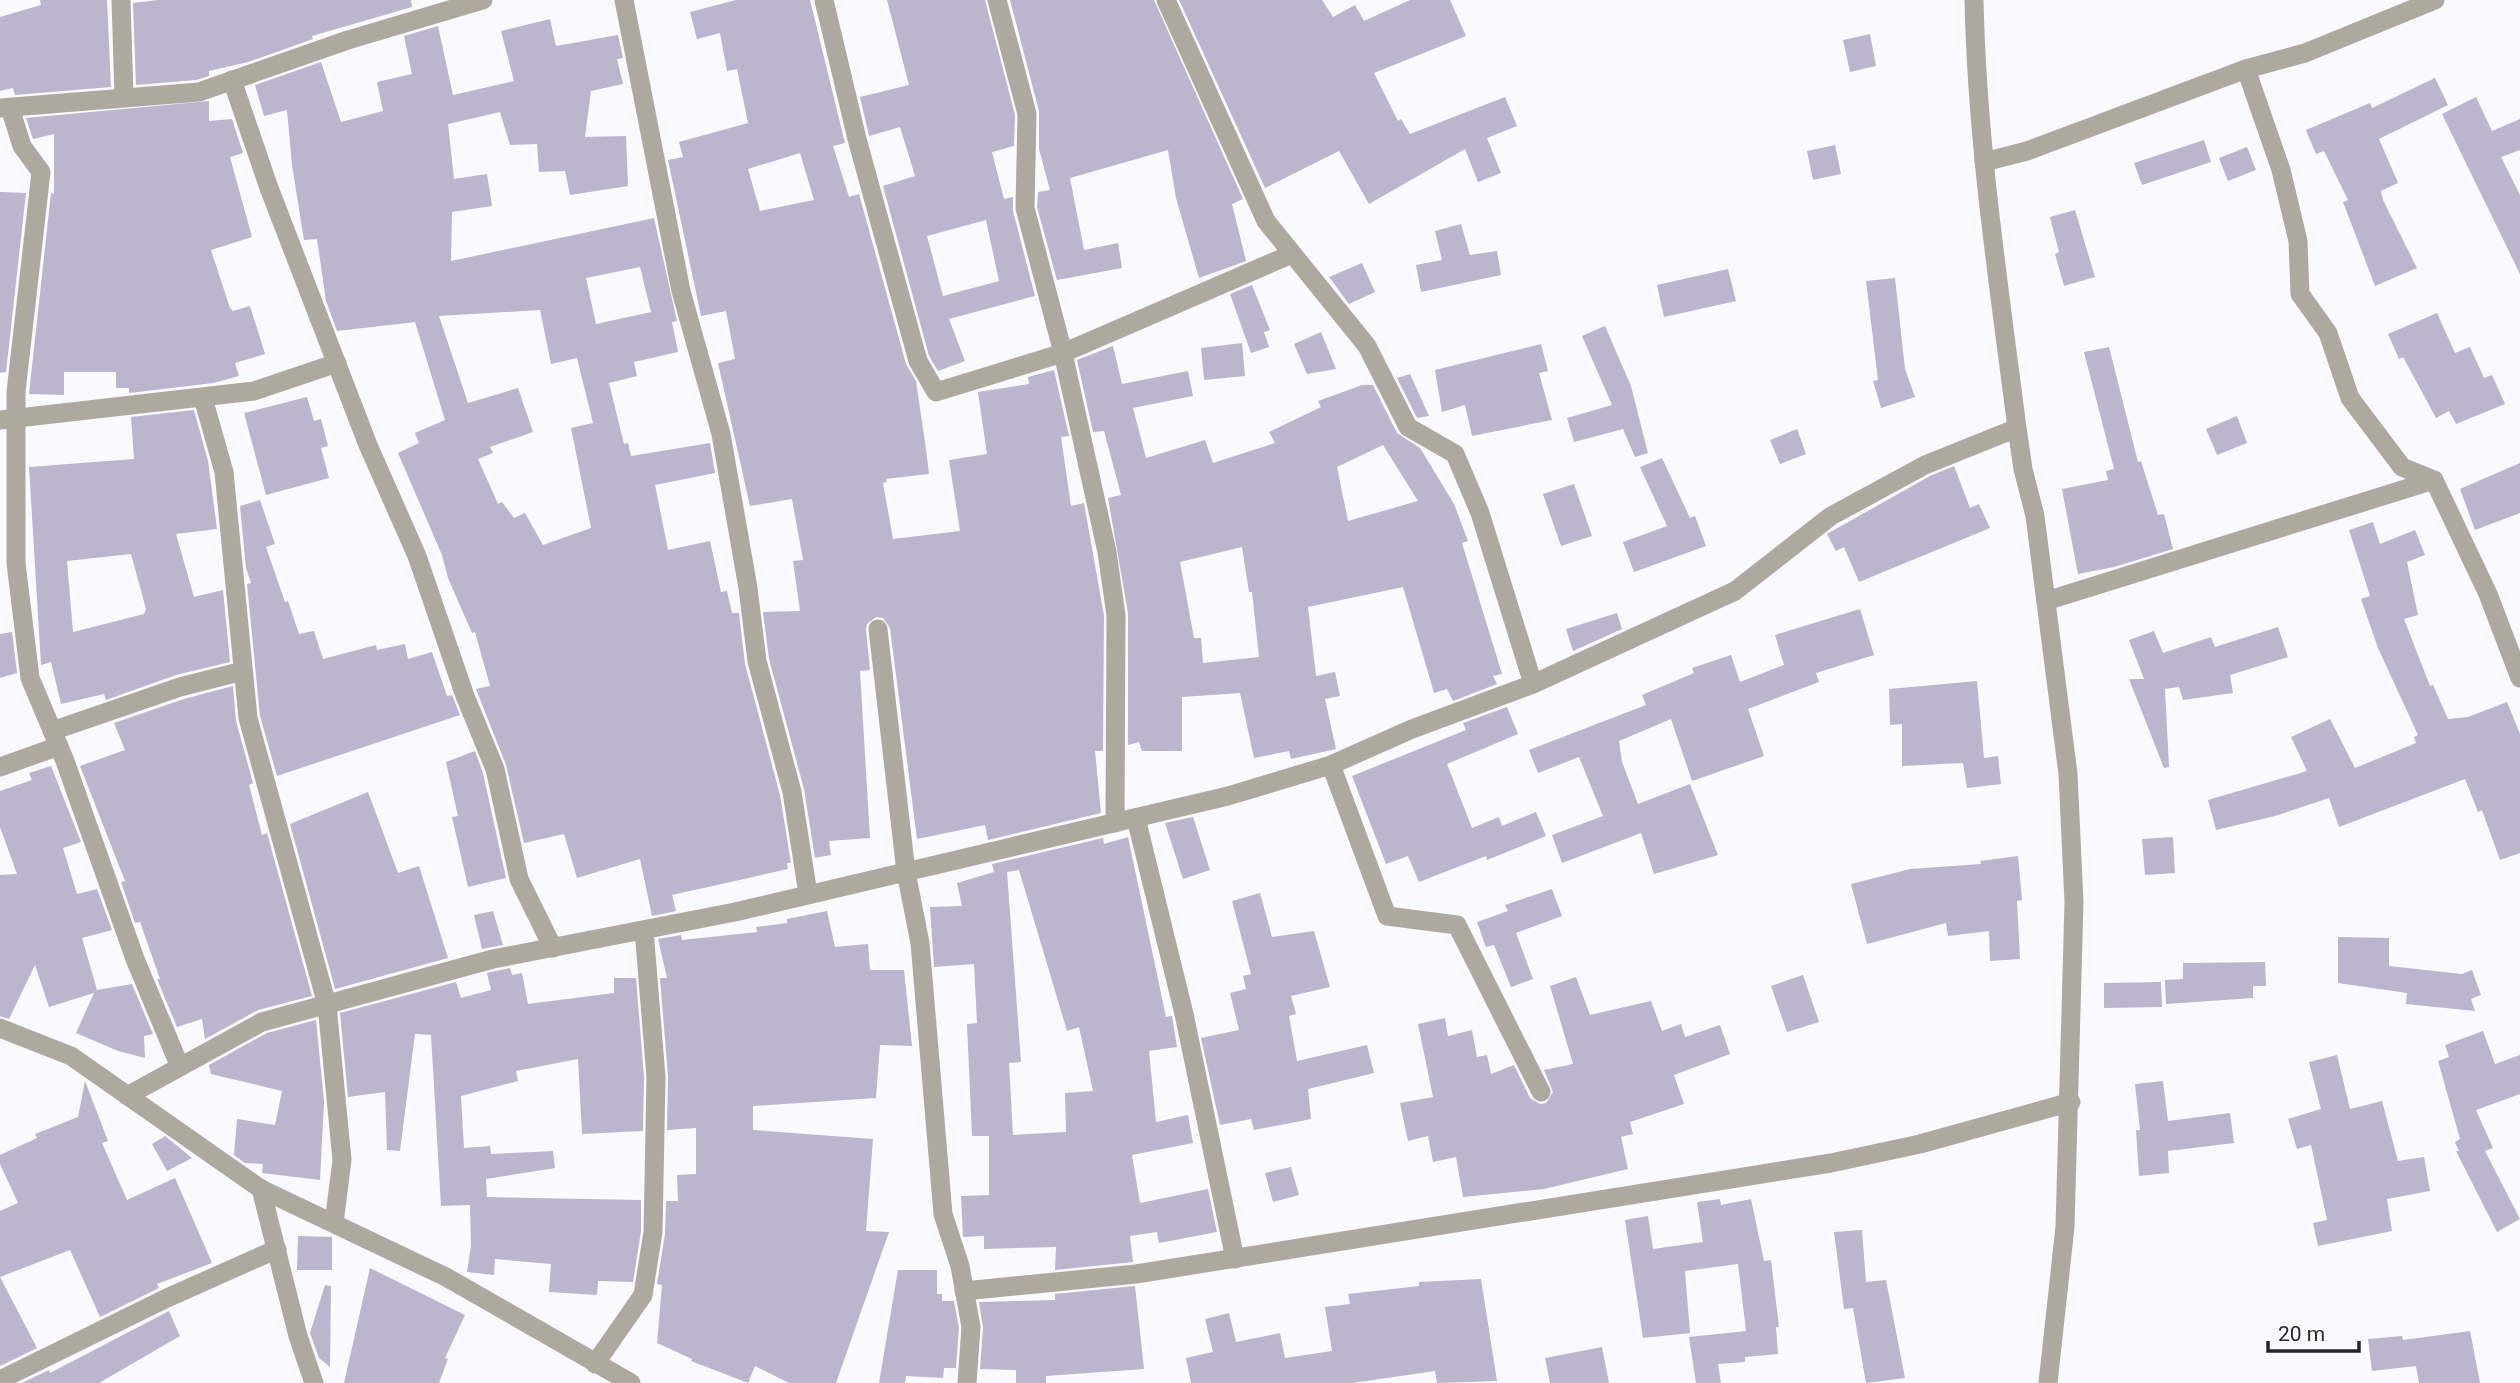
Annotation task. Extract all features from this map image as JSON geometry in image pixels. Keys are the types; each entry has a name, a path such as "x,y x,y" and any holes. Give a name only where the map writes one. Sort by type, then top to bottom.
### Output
{"street":[{"path":"121,0 124,96"},
{"path":"180,1067 135,959 56,739 30,678 18,576 8,418 16,391 41,172 22,146 5,108 124,96 199,92 348,40 483,0"},
{"path":"624,0 681,291 721,434 748,588 757,661 792,792 808,894"},
{"path":"824,0 857,139 918,361 936,392 1063,353 1292,254"},
{"path":"997,0 1027,114 1025,208 1063,353 1107,552 1115,615 1115,823"},
{"path":"1166,0 1266,221 1367,345 1408,427 1455,454 1480,513 1533,684"},
{"path":"1975,0 1976,86 1984,162 2017,428 2023,469 2035,516 2068,774 2073,877 2071,1102 2065,1227 2048,1383"},
{"path":"1984,162 2028,151 2246,69 2305,53 2435,0"},
{"path":"2246,69 2287,194 2298,242 2300,294 2328,333 2350,398 2402,467 2434,481 2488,594 2520,678"},
{"path":"232,80 269,188 368,445 417,556 465,696 495,769 519,879 552,948"},
{"path":"8,418 254,391 338,363"},
{"path":"203,398 223,472 248,718 327,1004 342,1160 334,1223"},
{"path":"127,1096 262,1022 327,1004 493,959 644,930 1115,823 1227,796 1331,765 1412,729 1533,684 1735,591 1831,516 1925,465 2017,428"},
{"path":"2046,601 2434,481"},
{"path":"878,629 906,872 920,943 943,1214 960,1266 971,1326 967,1383"},
{"path":"0,767 56,739 180,687 243,670"},
{"path":"1331,765 1387,916 1457,925 1541,1092"},
{"path":"1136,818 1184,1014 1235,1259"},
{"path":"595,1364 643,1295 653,1232 656,1077 644,930"},
{"path":"0,1028 71,1056 261,1189 446,1277 631,1383"},
{"path":"964,1291 1136,1275 1831,1163 1920,1144 2071,1102"},
{"path":"261,1189 298,1336 314,1383"},
{"path":"0,1380 167,1298 277,1249"}],"building":[{"path":"40,0 107,0 111,87 15,95 13,88 0,91 0,17 41,5"},
{"path":"158,0 411,0 412,7 312,36 313,39 248,62 209,71 209,76 196,80 136,85 133,3"},
{"path":"736,0 810,0 845,143 833,146 849,197 859,194 906,364 916,381 929,474 886,479 887,482 883,483 893,539 960,531 949,460 987,454 978,392 1029,384 1028,377 1054,370 1069,436 1061,437 1071,506 1084,503 1104,616 1103,751 1095,751 1101,813 988,840 985,825 917,839 890,628 883,618 876,617 867,624 866,630 870,670 860,671 870,838 829,841 831,855 815,858 804,789 769,659 763,612 800,611 793,561 803,560 792,499 750,506 718,363 735,359 726,311 701,316 668,160 683,157 679,142 748,123 737,69 727,71 720,33 697,39 690,12","holes":["800,153 814,200 760,211 748,169"]},
{"path":"887,0 985,0 1015,115 1014,146 992,152 1004,199 1013,197 1013,211 1035,296 949,319 965,361 938,371 929,356 883,186 915,176 900,127 869,136 860,97 909,85","holes":["986,220 999,281 943,296 927,236"]},
{"path":"1010,0 1154,0 1243,199 1232,204 1246,261 1199,278 1176,198 1168,150 1070,178 1084,250 1118,243 1122,268 1057,280 1037,207 1038,192 1050,190 1039,149 1039,111"},
{"path":"1179,0 1322,0 1333,17 1355,5 1364,21 1410,0 1450,0 1466,36 1374,73 1398,121 1401,119 1410,134 1505,97 1517,126 1487,138 1501,173 1478,182 1465,149 1369,204 1339,151 1265,188"},
{"path":"550,19 556,46 618,35 623,58 617,59 623,84 591,91 585,137 626,136 628,186 570,195 565,171 539,172 537,144 510,145 500,112 448,124 454,179 487,174 492,206 452,212 451,261 654,218 677,321 672,322 678,352 634,362 637,376 609,383 624,444 628,443 631,456 710,443 715,473 655,485 668,550 710,541 721,592 727,591 732,613 739,613 745,664 780,795 791,863 787,863 788,869 672,895 676,911 652,916 640,859 577,878 564,834 524,843 506,765 476,689 490,686 475,632 472,633 448,578 442,555 398,453 419,443 415,433 445,420 415,322 337,331 326,301 317,239 304,240 292,165 287,110 264,116 255,85 321,62 341,122 383,111 377,82 412,74 404,36 438,26 453,95 514,81 501,31","holes":["640,267 651,312 596,324 586,278","540,310 551,364 577,358 593,423 571,428 591,528 543,545 525,513 514,518 502,502 498,504 478,459 493,453 490,447 533,432 518,388 468,403 439,316"]},
{"path":"1870,34 1876,66 1850,72 1843,40"},
{"path":"2435,78 2448,105 2379,139 2398,183 2381,191 2383,200 2417,268 2375,286 2343,202 2348,200 2324,151 2316,154 2306,130 2370,103 2372,108"},
{"path":"2476,97 2492,131 2520,119 2520,150 2501,157 2520,195 2520,274 2442,114"},
{"path":"209,101 209,121 232,119 243,153 230,157 252,237 211,250 230,308 233,311 250,306 265,354 235,363 239,376 213,383 129,393 129,388 116,388 116,372 64,372 64,395 29,394 51,193 54,194 54,134 33,139 26,118"},
{"path":"2204,140 2211,162 2142,185 2134,163"},
{"path":"1835,145 1841,174 1813,180 1807,151"},
{"path":"2247,147 2256,170 2228,181 2219,158"},
{"path":"0,192 26,193 6,372 0,373"},
{"path":"2075,210 2095,277 2064,286 2055,254 2059,252 2050,217"},
{"path":"1461,224 1470,255 1497,251 1501,275 1421,292 1416,265 1442,260 1435,231"},
{"path":"1362,263 1375,292 1349,304 1329,277"},
{"path":"1728,269 1736,301 1664,317 1657,285"},
{"path":"1895,278 1905,369 1915,397 1881,408 1873,381 1878,380 1866,281"},
{"path":"1252,285 1270,330 1264,332 1269,347 1251,353 1230,294"},
{"path":"2437,313 2455,353 2470,347 2484,378 2492,375 2505,404 2456,424 2449,411 2436,418 2403,357 2399,359 2388,334"},
{"path":"1605,326 1631,386 1648,453 1635,457 1623,429 1574,442 1567,418 1612,405 1582,336"},
{"path":"1321,332 1336,369 1307,374 1294,344"},
{"path":"1242,343 1245,376 1204,380 1201,348"},
{"path":"1541,344 1548,371 1539,373 1552,420 1472,436 1465,405 1442,412 1435,370"},
{"path":"1113,346 1122,384 1188,371 1193,396 1133,408 1146,458 1205,440 1213,463 1275,443 1269,432 1321,407 1318,401 1362,385 1373,385 1397,433 1420,448 1454,504 1468,541 1462,543 1502,674 1493,676 1497,684 1453,701 1447,689 1434,693 1403,587 1308,607 1316,676 1335,672 1340,696 1325,699 1336,749 1291,759 1289,751 1254,758 1240,693 1182,697 1182,751 1142,751 1139,742 1128,745 1128,613 1108,498 1121,495 1104,431 1093,432 1077,360","holes":["1383,445 1418,501 1348,521 1337,467","1242,547 1249,592 1252,592 1259,657 1203,663 1201,638 1194,638 1180,562"]},
{"path":"2109,347 2138,462 2141,461 2158,515 2164,514 2173,549 2114,567 2078,574 2062,489 2108,480 2106,471 2114,469 2084,352"},
{"path":"1410,374 1429,416 1417,418 1397,378"},
{"path":"307,397 314,421 321,419 328,446 321,448 329,478 266,495 244,413"},
{"path":"194,410 208,461 217,529 176,534 194,597 223,590 230,662 176,675 106,700 104,694 61,704 51,662 41,665 29,467 134,459 131,417","holes":["131,554 146,609 144,614 73,632 67,561"]},
{"path":"2237,416 2247,443 2217,455 2206,429"},
{"path":"1797,429 1806,454 1780,464 1770,440"},
{"path":"1662,458 1690,518 1695,516 1706,546 1634,572 1623,542 1667,526 1640,467"},
{"path":"2520,463 2520,513 2475,530 2460,489"},
{"path":"1954,466 1970,508 1979,504 1990,528 1859,582 1844,547 1836,551 1827,534 1930,476"},
{"path":"1574,484 1592,536 1561,546 1543,494"},
{"path":"260,500 275,544 266,547 299,634 314,631 323,659 376,645 377,650 405,644 408,659 432,652 447,696 452,695 460,715 277,776 260,716 247,584 251,583 246,568 240,506"},
{"path":"2373,522 2380,544 2415,530 2425,555 2407,562 2418,615 2404,619 2430,686 2433,685 2448,719 2468,717 2507,702 2520,734 2520,853 2500,860 2482,810 2478,812 2465,779 2339,827 2329,798 2275,816 2216,830 2208,800 2307,771 2291,737 2330,719 2355,768 2416,743 2414,737 2418,735 2378,648 2361,599 2370,596 2349,530"},
{"path":"1860,609 1874,655 1816,673 1819,682 1748,709 1764,756 1692,781 1671,719 1619,741 1622,762 1638,804 1690,784 1718,855 1654,874 1641,833 1562,863 1552,835 1603,816 1579,757 1538,773 1529,750 1646,705 1642,695 1694,673 1692,668 1731,655 1740,682 1784,665 1775,635"},
{"path":"1617,613 1622,629 1573,651 1566,629"},
{"path":"2278,627 2288,657 2230,675 2233,693 2183,700 2179,687 2165,689 2169,767 2164,768 2129,679 2144,679 2129,640 2154,631 2163,653 2211,637 2215,647"},
{"path":"12,632 17,673 0,678 0,634"},
{"path":"1977,681 1984,758 1998,756 2001,784 1967,788 1963,763 1902,766 1902,724 1890,725 1889,689"},
{"path":"233,686 236,721 253,783 249,785 262,835 267,833 312,996 258,1010 205,1039 202,1019 177,1027 157,979 160,979 140,922 135,923 121,882 125,881 80,766 125,750 114,723 184,699"},
{"path":"1507,707 1518,734 1447,764 1472,828 1499,817 1502,826 1536,812 1546,836 1487,860 1486,856 1419,882 1408,856 1386,864 1352,776 1466,730 1463,723"},
{"path":"475,751 483,773 506,878 468,887 452,817 458,816 446,762"},
{"path":"51,766 81,842 63,848 77,894 97,889 112,930 82,938 97,990 132,984 153,1034 144,1036 145,1058 118,1051 76,1033 94,993 49,1007 35,965 9,1019 0,1016 0,875 17,874 0,827 0,791 32,780 29,773"},
{"path":"368,792 398,873 419,866 448,958 335,989 290,824"},
{"path":"1193,817 1210,870 1183,879 1165,823"},
{"path":"1128,837 1166,1017 1172,1016 1177,1047 1149,1051 1156,1122 1188,1115 1193,1143 1132,1155 1140,1203 1208,1189 1217,1232 1159,1243 1157,1232 1130,1236 1133,1262 1055,1270 1056,1247 984,1249 984,1236 963,1237 961,1196 989,1195 989,1136 972,1136 967,1024 977,1023 974,964 934,967 930,907 962,906 957,883 994,872 992,864 1103,838 1104,844","holes":["1019,870 1067,1031 1079,1027 1093,1091 1065,1093 1066,1132 1013,1135 1009,1063 1021,1062 1007,872"]},
{"path":"2173,837 2175,873 2145,875 2142,839"},
{"path":"2018,856 2022,900 2017,901 2020,959 1990,961 1989,931 1948,936 1946,923 1867,944 1851,884 1910,869 1981,864 1980,861"},
{"path":"1552,889 1562,916 1516,933 1533,979 1511,987 1494,945 1486,947 1477,922 1508,911 1505,905"},
{"path":"1260,893 1272,937 1314,931 1330,987 1291,996 1296,1014 1289,1016 1297,1061 1367,1045 1374,1073 1308,1089 1311,1119 1254,1130 1251,1119 1220,1125 1201,1038 1239,1030 1230,993 1246,989 1243,976 1251,974 1232,901"},
{"path":"493,911 503,945 482,949 474,915"},
{"path":"827,911 835,947 868,944 870,970 904,970 912,1046 880,1045 876,1098 753,1106 753,1130 873,1139 866,1231 889,1232 836,1383 789,1383 755,1366 748,1383 691,1361 692,1359 657,1343 662,1285 657,1284 665,1234 666,1201 678,1201 677,1175 696,1174 696,1128 667,1130 668,1076 660,978 667,978 658,939 681,935 682,940 757,932 756,927 787,923 787,919"},
{"path":"2338,937 2389,938 2389,966 2462,974 2472,970 2481,995 2471,999 2475,1011 2406,1004 2407,993 2338,983"},
{"path":"2265,962 2266,986 2253,986 2253,998 2166,1004 2165,980 2183,979 2183,963"},
{"path":"510,968 512,975 522,973 528,1004 614,993 614,978 636,978 644,1077 643,1131 582,1134 578,1059 516,1071 518,1081 461,1096 464,1148 490,1146 491,1154 553,1151 555,1168 486,1179 487,1197 641,1200 641,1231 633,1282 598,1281 597,1295 549,1292 551,1264 495,1259 494,1275 467,1272 471,1246 470,1205 441,1206 431,1035 415,1034 400,1151 387,1150 385,1092 348,1097 340,1013 456,982 461,998 491,990 487,973"},
{"path":"1803,975 1819,1022 1787,1032 1771,986"},
{"path":"1576,977 1590,1015 1651,1001 1662,1031 1681,1024 1685,1037 1720,1025 1730,1054 1674,1075 1684,1104 1630,1122 1633,1134 1621,1137 1628,1169 1544,1189 1463,1197 1456,1157 1433,1162 1428,1136 1408,1141 1400,1103 1433,1097 1418,1024 1445,1018 1448,1036 1472,1030 1477,1057 1487,1055 1491,1074 1514,1065 1530,1098 1540,1104 1546,1103 1553,1092 1544,1070 1573,1064 1550,986"},
{"path":"2161,982 2162,1007 2104,1008 2104,983"},
{"path":"316,1020 324,1101 320,1180 262,1173 263,1164 245,1163 234,1155 237,1119 275,1125 282,1091 211,1074 209,1065 267,1033"},
{"path":"2483,1031 2495,1064 2520,1055 2520,1094 2476,1110 2493,1148 2485,1151 2520,1219 2497,1232 2456,1151 2459,1151 2455,1142 2460,1139 2438,1061 2449,1057 2445,1045"},
{"path":"2337,1055 2350,1109 2382,1101 2398,1161 2424,1157 2430,1191 2387,1199 2392,1231 2318,1246 2313,1223 2327,1220 2311,1145 2297,1149 2288,1119 2321,1109 2309,1062"},
{"path":"85,1081 108,1141 102,1143 127,1200 175,1178 212,1263 157,1284 159,1288 100,1317 70,1250 0,1277 0,1211 18,1203 0,1164 0,1155 37,1138 35,1134 78,1117"},
{"path":"2163,1081 2168,1121 2230,1113 2234,1143 2168,1151 2169,1173 2139,1176 2136,1130 2140,1130 2135,1084"},
{"path":"165,1136 192,1158 167,1171 152,1144"},
{"path":"1291,1167 1299,1195 1273,1202 1265,1173"},
{"path":"1720,1199 1721,1205 1751,1199 1764,1261 1771,1260 1779,1327 1776,1327 1778,1354 1745,1357 1745,1362 1718,1364 1721,1383 1696,1383 1689,1337 1746,1331 1738,1264 1685,1271 1690,1333 1643,1338 1625,1220 1648,1216 1653,1249 1703,1242 1697,1202"},
{"path":"1862,1230 1866,1282 1886,1280 1905,1378 1866,1383 1853,1308 1844,1309 1834,1232"},
{"path":"298,1236 332,1237 332,1270 297,1270"},
{"path":"370,1268 465,1315 445,1358 448,1359 439,1383 344,1383"},
{"path":"898,1270 937,1270 937,1294 942,1294 942,1301 954,1301 959,1328 956,1368 944,1368 943,1378 906,1376 905,1383 879,1383"},
{"path":"0,1277 37,1348 0,1366"},
{"path":"1481,1279 1497,1381 1437,1383 1435,1371 1352,1383 1191,1383 1186,1358 1213,1352 1205,1319 1229,1313 1236,1342 1280,1333 1285,1358 1332,1351 1325,1307 1350,1304 1348,1294 1419,1286 1419,1282"},
{"path":"325,1285 331,1286 330,1367 319,1358 310,1333"},
{"path":"1135,1286 1144,1369 1046,1376 1046,1383 1016,1383 1016,1370 980,1369 983,1328 979,1302 1055,1300 1055,1294"},
{"path":"169,1311 180,1336 99,1383 22,1383 49,1370 50,1373"},
{"path":"2470,1331 2480,1383 2419,1383 2416,1366 2372,1371 2368,1339 2402,1336 2403,1340"},
{"path":"1602,1347 1609,1383 1550,1383 1545,1358"}]}
